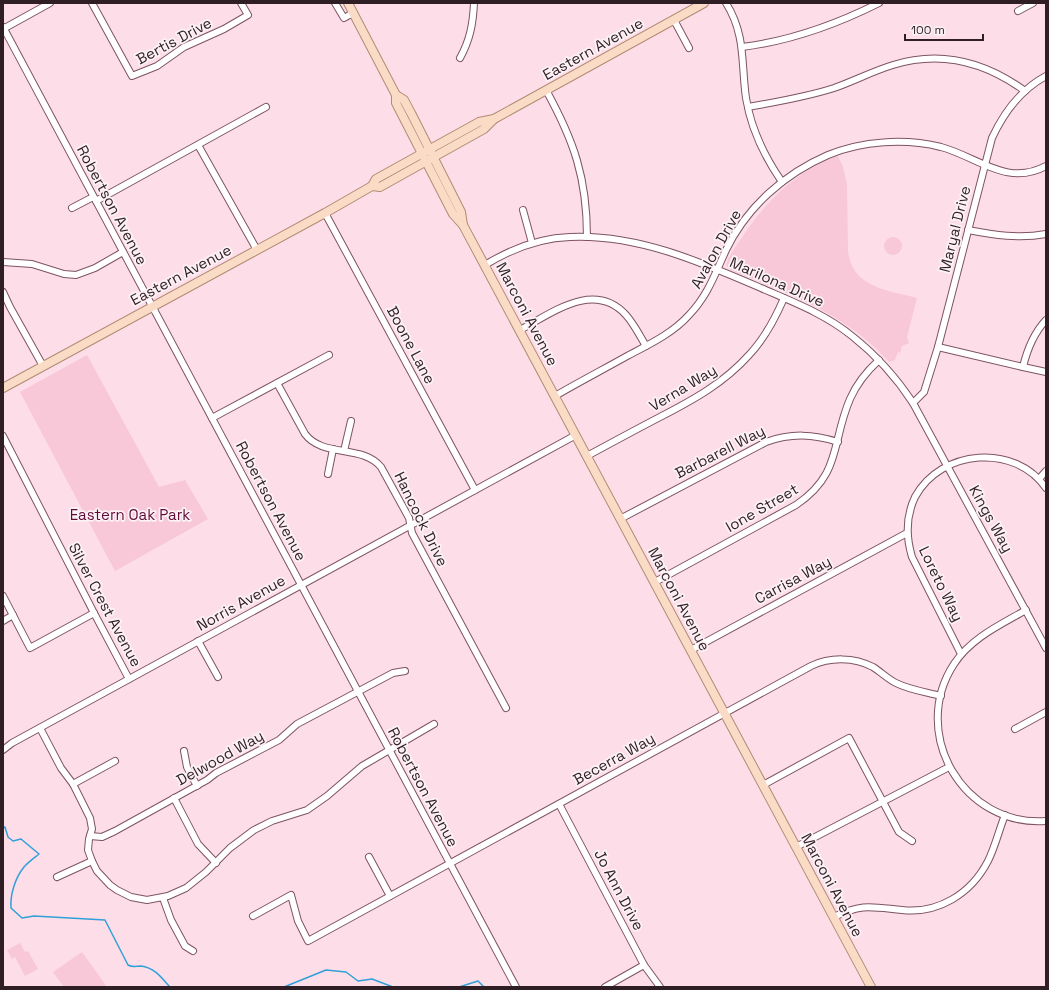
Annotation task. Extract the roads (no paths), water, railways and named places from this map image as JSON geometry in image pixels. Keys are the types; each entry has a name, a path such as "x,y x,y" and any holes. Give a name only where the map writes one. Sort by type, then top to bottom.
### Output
{"main road":[{"name":"Marconi Avenue","path":"348,3 396,95 396,104 453,214 463,225 485,265 871,987"},
{"name":"Eastern Avenue","path":"3,388 325,213 372,186 376,180 424,158 479,122 494,119 704,3"},
{"name":"Marconi Avenue","path":"396,95 404,100 432,153 461,212 463,225"}],"street":[{"path":"3,28 50,3"},
{"name":"Bertis Drive","path":"92,3 132,76 156,66 184,47 224,29 248,15 241,3"},
{"path":"335,3 344,18 353,13"},
{"path":"460,58 467,46 471,34 474,3"},
{"path":"726,3 737,28 742,47 748,107 751,121 760,145 782,182"},
{"path":"742,47 779,41 809,33 839,22 879,3"},
{"path":"1018,11 1033,3"},
{"path":"674,20 689,48"},
{"name":"Robertson Avenue","path":"3,28 516,987"},
{"path":"748,107 812,94 854,81 894,65 929,57 949,59 976,65 1006,78 1025,91"},
{"name":"Maryal Drive","path":"913,403 924,392 938,347 992,138 1001,120 1012,104 1025,91 1046,76"},
{"path":"546,90 569,134 580,167 586,202 587,237"},
{"path":"72,208 95,199 198,145 266,107"},
{"name":"Avalon Drive","path":"554,396 646,346 666,334 688,317 706,295 730,244 743,223 761,201 782,182 806,166 828,155 853,147 879,143 906,142 929,145 958,153 996,170 1013,174 1030,172 1046,166"},
{"path":"198,145 257,250"},
{"path":"523,210 532,243"},
{"name":"Boone Lane","path":"325,213 475,490"},
{"path":"968,230 1018,237 1046,234"},
{"name":"Marilona Drive","path":"485,265 511,251 532,243 559,238 587,237 622,241 696,261 802,306 836,324 880,360 913,403"},
{"path":"3,262 32,264 64,274 76,275 95,268 123,252"},
{"path":"3,292 43,366"},
{"name":"Verna Way","path":"587,456 694,399 728,376 751,354 763,338 774,320 784,298"},
{"path":"520,330 571,303 583,299 596,299 611,304 622,310 631,321 646,346"},
{"path":"1022,367 1034,337 1046,320"},
{"path":"938,347 1046,372"},
{"path":"212,418 329,355"},
{"name":"Ione Street","path":"654,582 804,500 817,488 835,456 844,416 854,391 865,374 880,360"},
{"name":"Hancock Drive","path":"277,383 307,437 316,444 367,456 379,464 409,518 412,533 506,708"},
{"name":"Kings Way","path":"913,403 1046,648"},
{"path":"344,451 352,421"},
{"name":"Norris Avenue","path":"3,750 12,743 576,435"},
{"name":"Barbarell Way","path":"620,519 766,442 785,436 805,435 838,442"},
{"name":"Silver Crest Avenue","path":"3,436 129,679"},
{"path":"328,474 333,449"},
{"name":"Loreto Way","path":"962,654 915,564 909,549 908,533 911,509 920,489 929,479 948,466 967,459 978,457 998,457 1020,465 1039,479 1046,488"},
{"path":"1039,479 1046,471"},
{"name":"Carrisa Way","path":"691,650 908,533"},
{"path":"3,596 30,648 94,613"},
{"path":"1026,610 987,632 976,640 962,654 948,674 940,696 938,728 941,746 949,767 960,784 976,799 1005,815 1026,820 1046,821"},
{"path":"3,621 13,615"},
{"path":"198,641 218,677"},
{"name":"Becerra Way","path":"253,916 291,895 298,921 308,941 724,713 811,666 824,661 838,659 867,664 904,687 940,696"},
{"name":"Delwood Way","path":"90,836 98,837 105,835 197,786 216,773 279,740 297,724 393,673 405,671"},
{"path":"1014,729 1046,712"},
{"path":"40,728 61,768 73,784 90,818 92,828 88,850 92,862 102,877 110,885 131,897 147,900 163,898 190,885 216,863 230,848 254,830 272,821 307,810 327,796 362,766 434,724"},
{"path":"763,785 849,738 899,832 912,841"},
{"path":"184,751 187,767 197,786"},
{"path":"73,784 114,761"},
{"path":"796,847 949,767"},
{"path":"174,798 198,844 216,863"},
{"name":"Jo Ann Drive","path":"559,804 644,965 660,987"},
{"path":"834,917 861,906 918,910 936,907 951,901 969,886 983,870 1005,815"},
{"path":"370,857 390,896"},
{"path":"57,877 92,862"},
{"path":"163,898 171,920 185,946 193,951"},
{"path":"605,987 644,965"}],"waterway":[{"path":"3,828 5,827 8,837 13,841 21,839 39,854 26,865 18,876 12,892 11,908 22,918 34,916 105,920 128,965 133,967 141,966 150,969 170,987"},
{"path":"284,987 326,970 346,972 358,981 372,979 393,987"},
{"path":"459,987 478,981 484,987"}],"park label":[{"name":"Eastern Oak Park","path":"130,515"}]}
